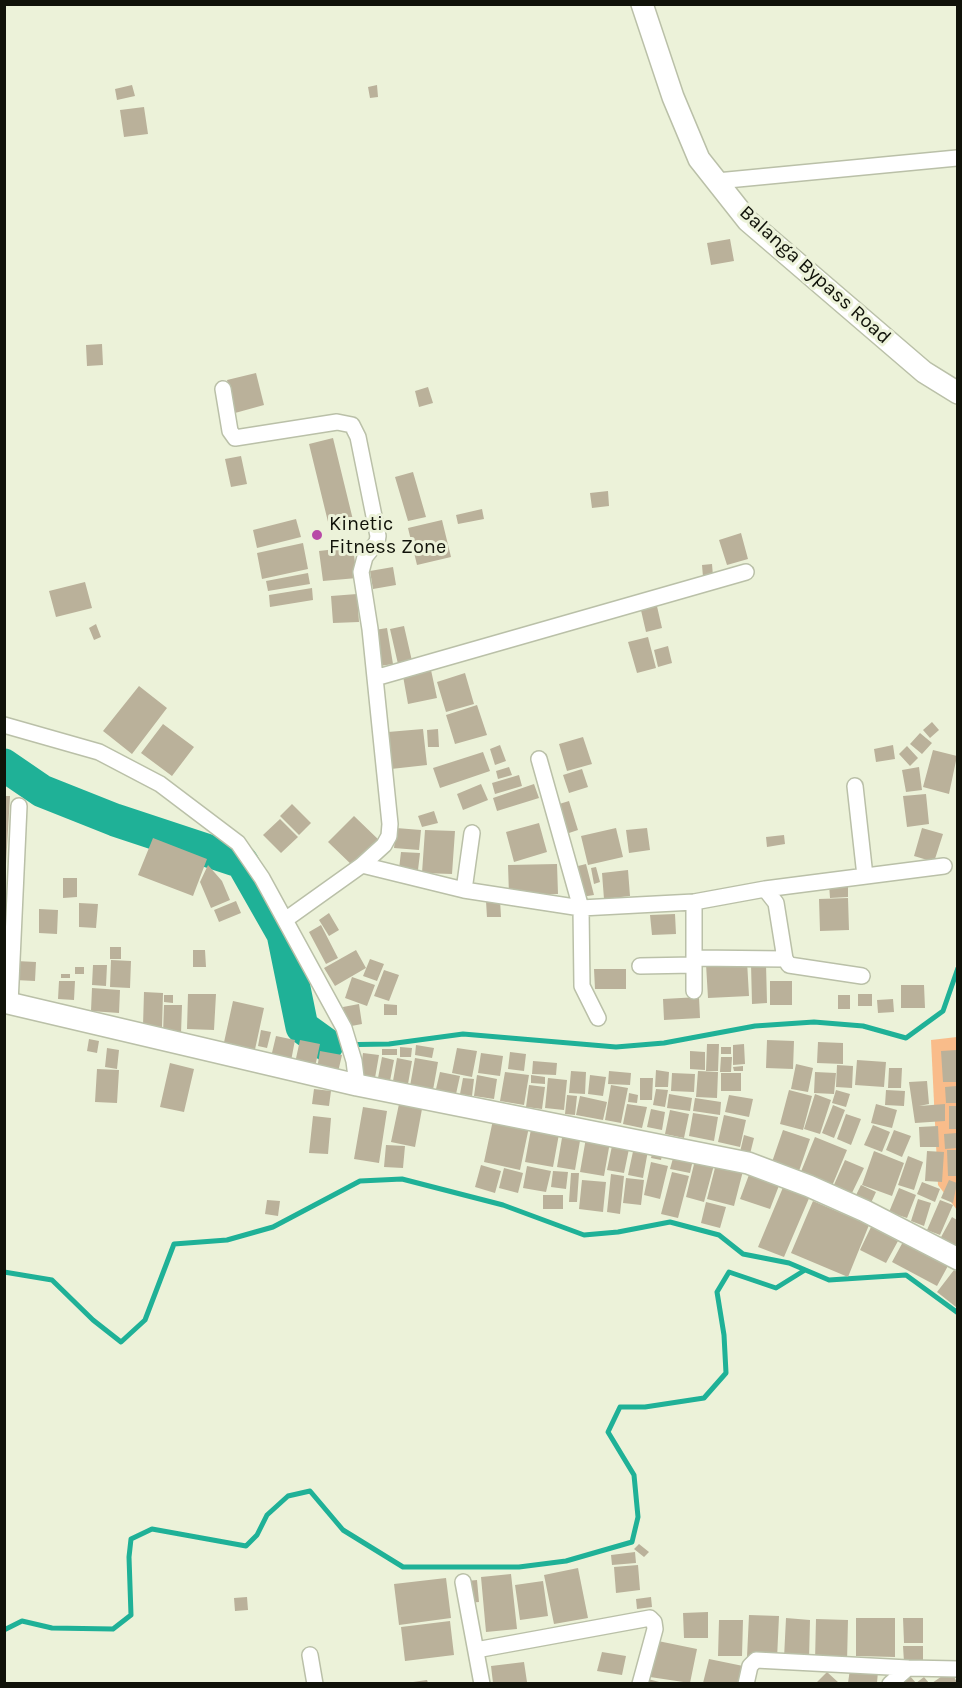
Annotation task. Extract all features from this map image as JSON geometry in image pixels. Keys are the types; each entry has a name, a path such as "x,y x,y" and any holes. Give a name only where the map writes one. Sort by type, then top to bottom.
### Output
{"street":[{"name":"Balanga Bypass Road","path":"642,4 677,107 699,159 748,221 924,372 957,393"},
{"path":"717,181 957,158"},
{"path":"223,389 230,431 236,438 337,422 352,425 358,437 378,536 378,542 365,557 361,572 390,824 384,845 362,865 285,920"},
{"path":"375,678 746,573"},
{"path":"4,725 99,752 160,784 238,843 262,878 344,1028 354,1061 357,1085"},
{"path":"539,759 580,908 582,986 598,1018"},
{"path":"855,786 865,876"},
{"path":"19,806 7,1003 357,1085 748,1163 809,1186 865,1211 957,1259"},
{"path":"464,890 472,833"},
{"path":"362,865 464,890 580,908 694,902 765,889 944,866"},
{"path":"765,889 776,903 785,959 789,965 862,975"},
{"path":"694,902 694,991"},
{"path":"640,966 694,961 785,959"},
{"path":"463,1582 482,1683"},
{"path":"476,1650 650,1618 654,1622 655,1629 640,1683"},
{"path":"310,1655 315,1683"},
{"path":"746,1683 750,1666 756,1660 957,1669"},
{"path":"890,1683 908,1668"}],"shaded area":[{"path":"957,1037 957,1210 938,1185 931,1040"}],"building":[{"path":"132,85 135,96 117,100 115,89"},
{"path":"377,85 378,97 370,98 368,87"},
{"path":"144,107 148,134 124,137 120,110"},
{"path":"730,239 734,261 711,265 707,243"},
{"path":"102,344 103,365 87,366 86,345"},
{"path":"256,373 264,405 235,413 227,380"},
{"path":"428,387 433,403 419,407 415,391"},
{"path":"333,438 354,524 330,530 309,444"},
{"path":"241,456 247,484 231,487 225,459"},
{"path":"413,472 426,517 408,521 395,477"},
{"path":"608,491 609,506 592,508 590,493"},
{"path":"482,509 484,519 458,524 456,515"},
{"path":"296,519 301,537 257,548 253,530"},
{"path":"442,520 451,557 417,565 408,528"},
{"path":"741,533 748,559 727,565 719,540"},
{"path":"303,543 308,569 262,579 257,553"},
{"path":"353,547 357,578 323,581 319,551"},
{"path":"712,564 713,576 703,577 702,565"},
{"path":"393,567 396,585 373,589 370,571"},
{"path":"308,573 310,584 268,591 266,581"},
{"path":"85,582 92,608 56,617 49,591"},
{"path":"312,588 313,600 270,607 269,595"},
{"path":"357,594 359,622 333,623 331,596"},
{"path":"656,602 662,628 646,632 640,606"},
{"path":"96,624 101,637 94,640 89,628"},
{"path":"404,626 412,661 398,664 390,629"},
{"path":"387,628 393,664 380,666 375,630"},
{"path":"648,637 656,668 637,673 628,642"},
{"path":"668,646 672,663 658,667 654,650"},
{"path":"431,670 437,698 408,704 403,676"},
{"path":"465,673 474,704 446,712 437,682"},
{"path":"139,686 167,708 132,754 103,731"},
{"path":"477,705 487,735 455,744 446,715"},
{"path":"932,722 939,730 930,738 923,730"},
{"path":"163,724 194,747 172,776 141,753"},
{"path":"423,729 427,765 391,769 388,732"},
{"path":"438,729 439,747 428,747 427,730"},
{"path":"920,733 932,743 922,754 910,744"},
{"path":"583,737 592,764 567,771 559,744"},
{"path":"500,745 506,761 495,765 490,749"},
{"path":"893,745 895,759 876,762 874,749"},
{"path":"907,746 918,758 910,766 899,754"},
{"path":"933,750 957,756 949,794 923,787"},
{"path":"483,752 490,771 440,788 433,768"},
{"path":"509,767 512,775 498,779 496,771"},
{"path":"919,767 922,790 906,792 902,770"},
{"path":"582,769 588,787 569,793 563,775"},
{"path":"519,775 522,786 495,794 492,783"},
{"path":"481,784 488,800 463,810 457,794"},
{"path":"534,784 539,798 497,811 493,798"},
{"path":"926,794 929,824 907,827 903,796"},
{"path":"4,796 10,796 6,864 4,864"},
{"path":"569,801 578,830 566,834 556,805"},
{"path":"292,804 311,823 299,835 280,816"},
{"path":"434,811 438,823 422,827 418,816"},
{"path":"354,816 381,842 355,868 328,842"},
{"path":"280,819 298,837 281,853 263,835"},
{"path":"539,823 547,852 514,862 506,832"},
{"path":"396,828 421,830 419,850 394,848"},
{"path":"616,828 623,857 588,865 581,836"},
{"path":"647,828 650,850 629,853 626,830"},
{"path":"922,828 943,834 934,862 914,856"},
{"path":"425,830 455,831 452,874 422,873"},
{"path":"784,835 785,844 767,847 766,837"},
{"path":"153,838 207,859 193,896 138,875"},
{"path":"401,852 420,853 418,870 399,869"},
{"path":"557,864 558,894 509,895 508,865"},
{"path":"586,864 594,895 581,897 574,867"},
{"path":"208,865 222,881 230,900 211,908 200,882"},
{"path":"596,867 600,882 594,884 591,868"},
{"path":"628,870 630,896 604,899 602,873"},
{"path":"63,878 77,878 77,897 63,898"},
{"path":"848,883 848,897 830,898 829,884"},
{"path":"848,898 849,930 820,931 819,899"},
{"path":"500,900 501,917 487,917 486,901"},
{"path":"236,901 241,913 219,922 214,910"},
{"path":"79,903 98,904 96,928 79,927"},
{"path":"39,909 58,910 57,934 39,933"},
{"path":"329,913 339,930 329,936 319,920"},
{"path":"675,914 676,934 652,935 650,915"},
{"path":"321,925 338,958 326,964 309,932"},
{"path":"110,947 121,947 121,959 110,959"},
{"path":"193,950 205,950 206,967 193,967"},
{"path":"356,950 366,968 335,986 324,968"},
{"path":"370,959 384,964 377,981 363,976"},
{"path":"111,960 131,961 130,988 110,987"},
{"path":"16,961 36,962 35,981 15,980"},
{"path":"747,961 749,996 708,998 706,964"},
{"path":"751,964 766,964 767,1003 752,1004"},
{"path":"93,965 107,965 106,986 92,985"},
{"path":"75,967 84,967 84,974 75,974"},
{"path":"594,969 626,969 626,989 595,989"},
{"path":"384,970 399,975 389,1001 374,996"},
{"path":"61,974 70,974 70,978 61,978"},
{"path":"352,977 375,985 367,1006 345,998"},
{"path":"59,981 75,981 74,1000 58,999"},
{"path":"770,981 792,981 792,1005 770,1005"},
{"path":"901,985 924,985 925,1008 901,1008"},
{"path":"92,988 120,990 119,1013 91,1011"},
{"path":"144,992 163,993 162,1027 143,1026"},
{"path":"188,994 216,994 214,1030 187,1029"},
{"path":"858,994 872,994 872,1006 858,1006"},
{"path":"164,995 173,995 173,1003 164,1002"},
{"path":"838,995 850,995 850,1009 838,1009"},
{"path":"699,997 700,1018 664,1020 663,999"},
{"path":"893,999 894,1012 878,1013 877,1000"},
{"path":"233,1001 264,1008 254,1054 223,1047"},
{"path":"359,1004 362,1024 346,1027 343,1007"},
{"path":"384,1004 397,1005 397,1015 384,1015"},
{"path":"164,1005 182,1005 181,1034 163,1034"},
{"path":"261,1030 271,1032 267,1048 258,1046"},
{"path":"276,1036 295,1040 291,1061 271,1057"},
{"path":"89,1039 99,1041 97,1053 87,1051"},
{"path":"300,1040 320,1044 315,1067 295,1063"},
{"path":"767,1040 794,1041 793,1069 766,1068"},
{"path":"818,1042 843,1043 843,1064 817,1063"},
{"path":"707,1044 719,1044 718,1071 706,1071"},
{"path":"744,1044 745,1064 733,1065 733,1045"},
{"path":"416,1045 434,1048 432,1058 415,1055"},
{"path":"400,1047 412,1048 411,1057 400,1057"},
{"path":"721,1047 731,1047 731,1054 721,1054"},
{"path":"107,1048 119,1050 117,1069 105,1067"},
{"path":"457,1048 477,1051 472,1077 452,1073"},
{"path":"382,1049 397,1049 397,1055 382,1055"},
{"path":"957,1050 957,1082 943,1082 941,1051"},
{"path":"320,1051 342,1055 338,1072 317,1069"},
{"path":"690,1051 705,1052 705,1070 690,1069"},
{"path":"510,1052 526,1054 524,1071 508,1069"},
{"path":"363,1053 379,1055 375,1078 360,1075"},
{"path":"481,1053 503,1056 500,1076 478,1073"},
{"path":"382,1057 394,1060 390,1081 378,1078"},
{"path":"721,1057 732,1057 731,1072 720,1072"},
{"path":"397,1058 412,1061 408,1084 393,1081"},
{"path":"415,1058 438,1062 433,1090 410,1086"},
{"path":"857,1060 886,1062 884,1087 855,1085"},
{"path":"533,1061 557,1063 556,1075 532,1074"},
{"path":"170,1063 194,1069 184,1112 160,1107"},
{"path":"796,1064 813,1068 808,1092 791,1089"},
{"path":"837,1065 853,1066 852,1088 836,1087"},
{"path":"743,1066 743,1071 734,1071 733,1067"},
{"path":"889,1068 902,1068 901,1088 888,1088"},
{"path":"97,1069 119,1070 117,1103 95,1102"},
{"path":"656,1070 669,1072 668,1087 655,1087"},
{"path":"571,1071 586,1072 585,1094 569,1093"},
{"path":"609,1071 631,1073 630,1085 608,1084"},
{"path":"698,1071 718,1072 717,1098 696,1097"},
{"path":"440,1072 460,1076 456,1094 436,1089"},
{"path":"505,1072 529,1075 524,1105 500,1101"},
{"path":"815,1072 836,1073 834,1094 814,1093"},
{"path":"672,1073 695,1074 694,1092 671,1091"},
{"path":"721,1073 741,1073 741,1091 721,1091"},
{"path":"477,1075 497,1079 494,1099 474,1096"},
{"path":"531,1075 545,1077 545,1084 531,1083"},
{"path":"590,1075 606,1077 603,1096 588,1094"},
{"path":"463,1078 474,1079 472,1096 460,1094"},
{"path":"548,1078 567,1080 564,1110 545,1108"},
{"path":"640,1078 653,1078 652,1100 640,1100"},
{"path":"927,1081 929,1104 919,1106 945,1104 945,1121 915,1123 909,1082"},
{"path":"529,1085 545,1087 542,1109 526,1107"},
{"path":"611,1085 628,1088 621,1123 605,1120"},
{"path":"957,1086 957,1103 946,1103 945,1087"},
{"path":"314,1089 331,1091 329,1106 312,1104"},
{"path":"656,1089 668,1090 665,1107 653,1105"},
{"path":"789,1090 812,1096 803,1130 780,1124"},
{"path":"836,1090 850,1094 846,1107 832,1103"},
{"path":"886,1090 905,1091 904,1106 885,1105"},
{"path":"629,1093 638,1095 637,1103 628,1102"},
{"path":"669,1094 692,1098 690,1111 667,1108"},
{"path":"815,1094 831,1100 820,1134 804,1129"},
{"path":"567,1095 577,1096 575,1115 565,1114"},
{"path":"729,1095 753,1099 749,1117 725,1112"},
{"path":"580,1096 607,1102 603,1120 576,1115"},
{"path":"695,1098 721,1102 720,1115 693,1111"},
{"path":"399,1104 422,1109 415,1147 391,1142"},
{"path":"627,1104 647,1107 642,1128 623,1124"},
{"path":"876,1104 897,1110 892,1128 871,1123"},
{"path":"833,1105 845,1110 834,1138 822,1133"},
{"path":"949,1106 957,1106 957,1129 949,1129"},
{"path":"363,1107 387,1111 379,1163 354,1159"},
{"path":"651,1109 665,1112 662,1130 647,1127"},
{"path":"670,1110 689,1114 684,1138 665,1134"},
{"path":"693,1113 718,1117 714,1141 689,1136"},
{"path":"846,1114 861,1119 851,1145 837,1139"},
{"path":"724,1115 746,1120 740,1147 718,1142"},
{"path":"313,1116 331,1118 328,1154 309,1153"},
{"path":"493,1120 529,1127 520,1170 484,1162"},
{"path":"873,1125 890,1132 882,1152 864,1145"},
{"path":"938,1126 939,1147 920,1147 919,1127"},
{"path":"531,1129 559,1134 553,1167 525,1162"},
{"path":"783,1130 810,1139 799,1171 772,1162"},
{"path":"894,1130 911,1136 902,1157 886,1150"},
{"path":"563,1132 581,1135 575,1170 557,1167"},
{"path":"957,1133 957,1148 945,1149 944,1134"},
{"path":"744,1135 754,1138 750,1154 740,1152"},
{"path":"815,1137 847,1150 832,1186 800,1174"},
{"path":"586,1138 610,1142 604,1176 580,1172"},
{"path":"613,1141 630,1144 624,1173 607,1170"},
{"path":"635,1142 649,1145 643,1178 628,1175"},
{"path":"386,1145 405,1146 403,1168 384,1167"},
{"path":"653,1149 663,1151 661,1160 651,1158"},
{"path":"947,1150 957,1150 957,1176 948,1176"},
{"path":"675,1151 694,1155 690,1173 670,1169"},
{"path":"874,1151 904,1163 892,1196 862,1185"},
{"path":"927,1151 944,1152 942,1182 925,1181"},
{"path":"908,1156 923,1162 914,1190 898,1185"},
{"path":"695,1160 714,1165 704,1202 686,1197"},
{"path":"717,1160 744,1167 734,1206 707,1199"},
{"path":"845,1160 864,1168 851,1195 833,1187"},
{"path":"651,1162 668,1166 660,1199 644,1195"},
{"path":"481,1165 501,1171 495,1193 475,1187"},
{"path":"527,1166 551,1171 546,1192 523,1188"},
{"path":"504,1168 523,1173 518,1193 499,1188"},
{"path":"553,1171 568,1172 566,1189 551,1187"},
{"path":"672,1172 689,1176 678,1218 661,1214"},
{"path":"750,1172 780,1183 770,1209 740,1199"},
{"path":"571,1173 579,1173 577,1202 569,1202"},
{"path":"611,1174 624,1176 620,1214 607,1212"},
{"path":"626,1178 644,1180 641,1205 623,1203"},
{"path":"582,1180 606,1182 603,1212 579,1209"},
{"path":"949,1180 957,1183 953,1203 941,1198"},
{"path":"922,1182 940,1189 935,1202 917,1194"},
{"path":"784,1185 810,1196 784,1257 758,1247"},
{"path":"861,1185 876,1192 870,1205 855,1197"},
{"path":"899,1188 916,1195 907,1218 889,1212"},
{"path":"543,1195 563,1195 563,1209 543,1209"},
{"path":"918,1199 931,1203 924,1226 911,1221"},
{"path":"267,1200 280,1201 278,1216 265,1214"},
{"path":"940,1200 953,1205 940,1235 927,1230"},
{"path":"813,1201 869,1225 848,1277 791,1253"},
{"path":"706,1202 726,1207 720,1228 701,1223"},
{"path":"952,1217 957,1220 957,1248 940,1239"},
{"path":"871,1227 898,1241 886,1263 860,1250"},
{"path":"904,1240 949,1264 937,1286 892,1262"},
{"path":"954,1270 957,1272 956,1307 937,1292"},
{"path":"639,1544 649,1552 644,1557 634,1549"},
{"path":"635,1552 636,1563 612,1565 611,1555"},
{"path":"638,1565 640,1590 616,1593 614,1567"},
{"path":"578,1568 588,1618 554,1624 544,1575"},
{"path":"511,1574 517,1629 486,1632 481,1577"},
{"path":"446,1578 451,1618 399,1625 394,1584"},
{"path":"477,1580 479,1602 468,1603 466,1581"},
{"path":"543,1581 548,1616 520,1620 515,1585"},
{"path":"247,1597 248,1610 235,1611 234,1598"},
{"path":"651,1597 652,1607 637,1609 636,1599"},
{"path":"708,1612 708,1638 684,1638 683,1613"},
{"path":"749,1615 779,1616 777,1659 747,1657"},
{"path":"786,1618 810,1620 809,1659 784,1658"},
{"path":"856,1618 895,1618 895,1657 856,1656"},
{"path":"903,1618 923,1618 923,1643 904,1643"},
{"path":"816,1619 848,1620 847,1662 815,1661"},
{"path":"719,1620 743,1620 742,1656 718,1656"},
{"path":"450,1621 454,1655 405,1661 401,1627"},
{"path":"658,1641 697,1649 690,1683 650,1677"},
{"path":"903,1646 923,1646 923,1662 904,1662"},
{"path":"602,1652 626,1656 622,1675 597,1671"},
{"path":"709,1659 748,1667 744,1683 703,1683"},
{"path":"524,1662 527,1682 493,1683 491,1666"},
{"path":"850,1669 878,1671 877,1683 848,1683"},
{"path":"951,1670 957,1683 932,1683"},
{"path":"827,1672 839,1683 816,1683"},
{"path":"910,1676 916,1683 901,1683"},
{"path":"924,1677 929,1683 916,1683"},
{"path":"648,1679 663,1683 646,1683"},
{"path":"427,1680 428,1683 413,1683 413,1682"}],"waterway":[{"path":"4,765 42,791 115,820 242,862 283,934 302,1027 327,1045"},
{"path":"327,1045 389,1044 463,1034 616,1047 664,1043 755,1026 814,1022 863,1026 906,1038 943,1011 958,968"},
{"path":"4,1272 52,1280 93,1320 121,1342 145,1320 174,1244 227,1240 273,1227 360,1181 402,1179 503,1205 584,1235 618,1232 670,1222 719,1235 743,1254 789,1263 829,1280 906,1275 958,1313"},
{"path":"4,1630 22,1621 52,1628 113,1629 131,1615 129,1557 131,1539 152,1529 246,1546 257,1535 267,1515 288,1496 310,1491 343,1530 403,1567 519,1567 566,1561 632,1542 638,1517 634,1475 608,1432 620,1407 645,1407 704,1398 726,1373 724,1335 717,1292 729,1272 776,1288 805,1270"}],"place":[{"name":"Kinetic Fitness Zone","path":"317,535"}]}
